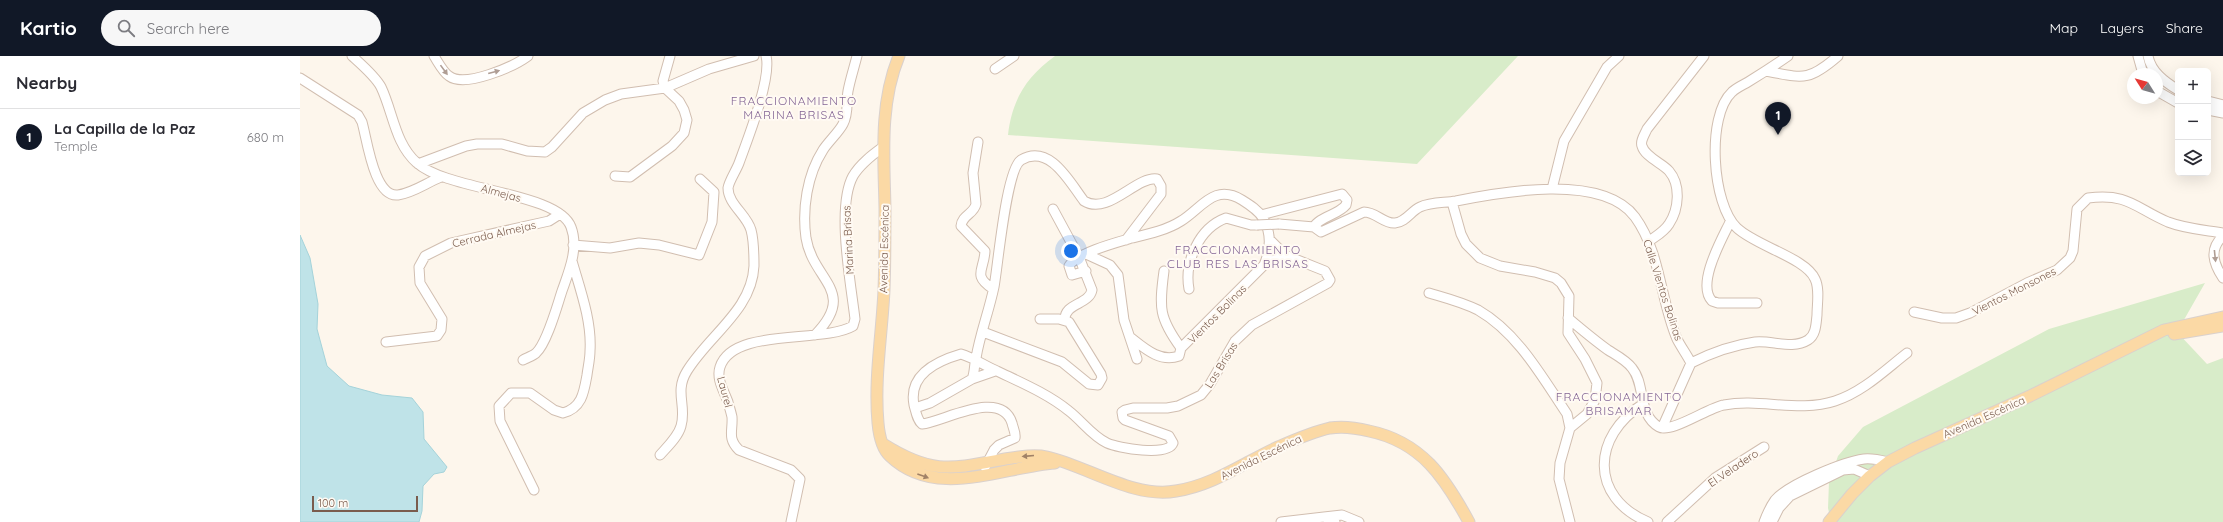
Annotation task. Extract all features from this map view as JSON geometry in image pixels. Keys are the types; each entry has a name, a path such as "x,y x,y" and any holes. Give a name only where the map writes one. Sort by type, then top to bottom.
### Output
{"main road":[{"name":"Avenida Escénica","path":"899,56 889,92 883,147 884,291 878,424 886,452 900,464 929,478 964,478 1019,467 1066,462"},
{"name":"Avenida Escénica","path":"1829,522 1852,494 1870,476 1888,462 1922,444 2030,396 2138,342 2156,336 2174,327 2223,318"},
{"name":"Avenida Escénica","path":"2156,336 2219,327"},
{"name":"Avenida Escénica","path":"883,444 901,455 926,466 946,468 1031,456 1045,456 1066,462 1134,488 1157,493 1174,492 1201,486 1277,448 1312,433 1332,428 1358,429 1381,433 1405,443 1424,457 1440,475 1469,522"}],"street":[{"name":"Almejas","path":"352,56 380,86 400,139 410,157 418,164 440,177 548,206 560,214"},
{"path":"434,56 448,76 458,81 468,81 514,66 528,56"},
{"path":"615,176 630,177 672,146 684,133 687,120 684,110 679,101 665,88 663,81 670,56"},
{"path":"418,164 460,148 477,144 502,144 526,151 545,152 552,147 583,113 605,100 621,94 665,88 709,69 754,56"},
{"path":"660,455 673,440 681,426 680,389 686,372 700,352 740,307 750,289 754,266 751,229 741,211 730,197 728,187 748,138 766,76 766,56"},
{"path":"815,335 824,326 831,314 834,302 828,282 811,255 806,238 808,189 811,174 821,152 832,136 843,125 848,111 848,93 857,56"},
{"path":"995,69 1014,56"},
{"path":"1552,189 1564,141 1608,67 1618,56"},
{"path":"1648,242 1664,230 1670,223 1675,209 1677,192 1671,175 1646,154 1642,147 1642,140 1647,129 1704,56"},
{"path":"1662,428 1691,363 1709,354 1754,342 1784,345 1804,342 1810,339 1815,331 1817,294 1815,278 1801,264 1748,237 1730,222 1720,194 1716,153 1717,119 1724,102 1732,91 1788,56"},
{"path":"1766,71 1805,78 1812,76 1838,56"},
{"path":"2138,56 2141,68"},
{"path":"2148,56 2154,70 2175,88"},
{"path":"300,78 358,115 362,122 377,179 390,193 394,195 407,193 440,177"},
{"path":"2163,94 2175,101"},
{"path":"2211,102 2223,105"},
{"path":"2211,111 2223,113"},
{"path":"978,142 973,173 976,204 975,208 962,220 961,226 985,251 981,276 983,282 994,289"},
{"name":"Marina Brisas","path":"855,323 845,229 845,204 848,187 855,173 872,155 883,147"},
{"path":"972,379 994,289 1007,201 1017,164 1022,160 1042,158 1055,163 1084,201 1089,204 1105,202 1148,180 1157,179 1161,186 1161,194 1126,240"},
{"path":"573,245 610,248 639,243 659,245 699,255 712,222 714,192 700,180"},
{"name":"Calle Vientos Bolinas","path":"1314,227 1321,232 1326,231 1364,212 1372,212 1389,222 1394,223 1403,220 1420,207 1515,191 1552,189 1589,193 1619,203 1635,217 1648,242 1678,340 1691,363"},
{"path":"1086,271 1075,276 1070,273 1069,266 1071,262 1083,256 1126,240 1168,228 1182,220 1199,205 1212,197 1222,194 1239,199 1261,215 1338,194 1345,196 1346,205 1343,209 1319,220 1314,227 1279,224 1251,225 1226,218 1210,228 1200,240 1192,255 1188,269 1189,289"},
{"name":"Vientos Monsones","path":"1914,312 1942,318 1963,316 2056,270 2070,258 2073,251 2077,209 2088,198 2115,197 2126,199 2176,225 2223,234"},
{"path":"1452,202 1461,234 1474,253 1488,262 1555,278 1562,284 1568,296 1568,333 1586,359 1597,383 1595,400 1586,414 1570,428"},
{"path":"1053,209 1083,256 1086,271 1090,280 1091,295 1069,309 1065,315 1065,320"},
{"path":"522,360 536,353 545,337 572,261 573,245 571,227 560,214"},
{"name":"Cerrada Almejas","path":"386,342 437,336 441,330 442,319 420,283 420,267 425,256 451,243 550,221 560,214"},
{"name":"Vientos Bolinas","path":"1164,272 1160,307 1169,331 1181,348 1264,265 1269,252 1270,240 1267,225 1261,215"},
{"path":"1730,222 1712,260 1709,271 1708,294 1712,301 1718,303 1756,303"},
{"path":"2223,234 2213,252 2216,265 2223,278"},
{"name":"Las Brisas","path":"961,354 976,359 1033,388 1069,411 1104,442 1128,449 1168,449 1173,443 1173,439 1169,436 1126,420 1123,418 1122,412 1133,408 1167,408 1178,406 1201,395 1210,384 1235,341 1252,325 1328,283 1330,280 1325,271 1285,255 1270,240"},
{"path":"1264,265 1285,255"},
{"path":"1083,256 1110,265 1118,275 1124,320 1137,359"},
{"path":"534,490 500,421 499,406 512,393 530,393 554,410 563,414 576,408 583,398 590,351 590,336 586,313 572,261"},
{"path":"1429,293 1478,310 1513,337 1567,414 1570,428 1560,463 1559,479 1570,522"},
{"path":"1568,318 1590,337 1633,368 1640,388 1643,404 1652,421 1662,428 1670,428 1715,406 1739,402 1796,406 1835,401 1860,390 1907,353"},
{"path":"2219,327 2223,318"},
{"path":"984,332 1062,362 1089,384 1098,385 1102,378 1101,374 1074,328 1065,320 1040,319"},
{"name":"Laurel","path":"791,522 800,479 791,470 739,450 733,445 730,436 732,417 721,387 720,366 731,352 748,344 848,329 855,323"},
{"path":"1130,337 1144,348 1167,358 1179,356 1181,348"},
{"path":"980,342 961,354 934,364 923,373 915,386 915,408 918,420 922,424 979,407 1002,411 1011,419 1015,435 1014,439 999,445 981,475"},
{"path":"915,408 930,403 972,379 995,370"},
{"path":"1643,404 1631,412 1616,427 1606,448 1604,462 1606,482 1615,498 1626,509 1648,522"},
{"name":"El Veladero","path":"1667,522 1715,478 1764,447"},
{"path":"1764,522 1769,509 1783,493 1818,475 1842,464 1864,459 1888,462"},
{"path":"1772,522 1779,508 1790,496 1843,470 1854,469 1870,476"},
{"path":"1281,522 1323,519 1342,515 1359,522"},
{"path":"1323,519 1335,522"}],"green space":[{"path":"1055,56 1518,56 1417,164 1008,135 1013,111 1022,90 1036,72"},
{"path":"2205,283 2177,332 2207,364 2223,358 2223,522 1831,522 1828,508 1829,482 1838,456 1863,427 2049,329"}],"water":[{"path":"300,235 310,258 318,304 317,329 327,366 349,386 382,395 412,398 423,412 424,439 447,467 444,472 434,474 423,486 422,511 419,522 300,522"}],"place":[{"name":"La Capilla de la Paz","path":"1778,135"}],"district":[{"name":"FRACCIONAMIENTO MARINA BRISAS","path":"794,107"},
{"name":"FRACCIONAMIENTO CLUB RES LAS BRISAS","path":"1238,256"},
{"name":"FRACCIONAMIENTO BRISAMAR","path":"1619,403"}]}
